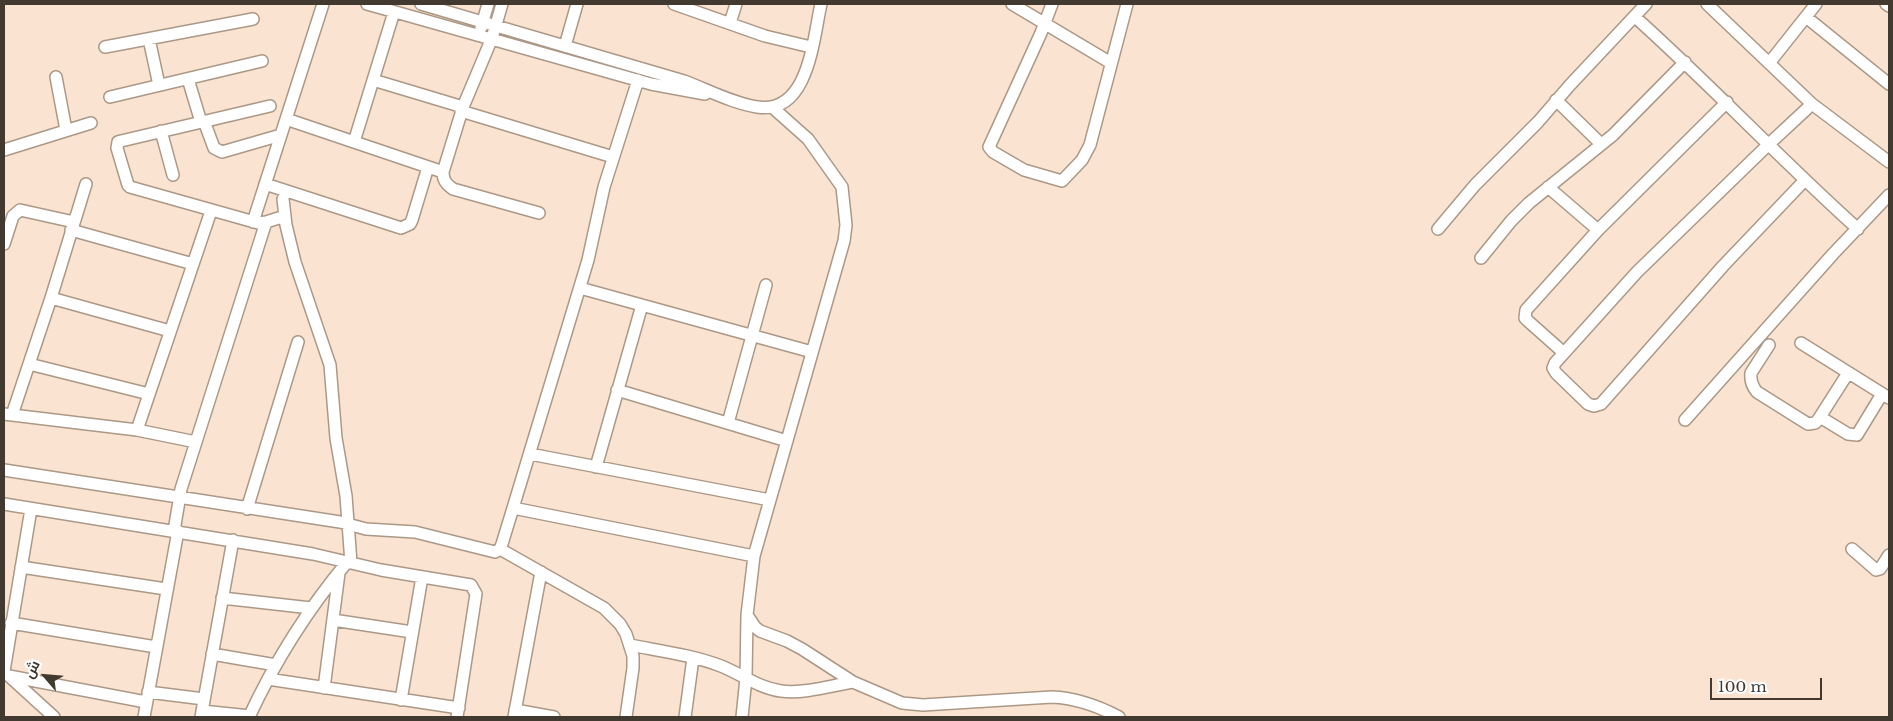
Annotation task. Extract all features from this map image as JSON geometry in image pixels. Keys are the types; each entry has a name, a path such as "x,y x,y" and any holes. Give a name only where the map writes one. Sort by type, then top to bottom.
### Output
{"street":[{"path":"253,222 322,4"},
{"path":"367,4 676,90 714,94"},
{"path":"422,4 684,81 714,94 753,106 772,107 785,102 799,88 805,76 820,4"},
{"path":"479,34 488,4"},
{"path":"502,4 492,38 462,109 443,172 443,179 453,189 539,212"},
{"path":"565,46 577,4"},
{"path":"674,4 765,36 811,48"},
{"path":"730,23 736,4"},
{"path":"1012,4 1111,63"},
{"path":"1052,4 990,145 992,152 1024,170 1062,181 1082,160 1090,145 1127,4"},
{"path":"1438,229 1475,185 1538,122 1556,100 1646,4"},
{"path":"1707,4 1812,104 1889,162"},
{"path":"1770,62 1816,4"},
{"path":"354,142 394,12"},
{"path":"1635,17 1685,62 1805,180 1858,229"},
{"path":"1806,17 1889,84"},
{"path":"105,47 253,19"},
{"path":"149,38 159,85"},
{"path":"110,96 262,61"},
{"path":"1481,258 1511,221 1548,187 1613,135 1685,62"},
{"path":"56,78 66,130"},
{"path":"188,79 214,148 222,152 281,135"},
{"path":"373,80 613,157"},
{"path":"4,470 348,524 375,530 415,532 495,552 500,548 530,454 590,253 601,197 638,80"},
{"path":"1556,100 1602,144"},
{"path":"1564,353 1528,321 1525,314 1526,310 1598,230 1726,102"},
{"path":"1805,180 1722,266 1601,404 1594,406 1588,404 1556,373 1554,365 1637,272 1812,104"},
{"path":"270,106 118,142 117,148 128,185 138,190 253,222 266,222 285,216"},
{"path":"742,717 746,678 747,615 754,556 846,232 844,195 838,179 808,139 772,107"},
{"path":"286,119 443,172"},
{"path":"4,150 91,122"},
{"path":"161,131 173,175"},
{"path":"266,184 401,228 410,224 412,220 428,166"},
{"path":"86,184 29,364 8,415 137,430 196,442"},
{"path":"1548,187 1598,230"},
{"path":"1685,420 1833,254 1889,195"},
{"path":"5,673 253,717 276,665 312,608 339,572 349,562 348,524 344,484 336,438 330,365 295,262 283,199"},
{"path":"4,244 13,216 20,210 193,264"},
{"path":"137,430 211,211"},
{"path":"144,717 176,531 179,498 266,222"},
{"path":"728,424 766,285"},
{"path":"580,288 812,352"},
{"path":"51,298 170,331"},
{"path":"596,466 642,305"},
{"path":"247,509 298,342"},
{"path":"1801,343 1886,396 1857,435 1848,434 1820,417"},
{"path":"1769,345 1751,373 1750,378 1753,387 1757,392 1808,424 1815,423 1820,417 1848,373"},
{"path":"29,364 149,394"},
{"path":"618,390 787,441"},
{"path":"530,454 770,500"},
{"path":"4,504 313,554 381,570 471,585 475,589 476,594 458,713 401,700 324,688 266,684"},
{"path":"513,508 754,556"},
{"path":"5,673 11,623 31,509"},
{"path":"202,709 233,540"},
{"path":"500,548 604,608 620,624 630,645 633,668 626,717"},
{"path":"1852,548 1876,570 1880,569 1889,555"},
{"path":"21,567 166,589"},
{"path":"324,688 339,572"},
{"path":"541,572 515,714 554,717"},
{"path":"401,700 422,577"},
{"path":"222,598 312,608"},
{"path":"747,615 755,628 802,649 853,682 892,699 913,705 1052,697 1079,701 1106,710 1119,717"},
{"path":"333,620 412,632"},
{"path":"11,623 156,647"},
{"path":"630,645 693,658 720,666 768,688 793,692 853,682"},
{"path":"212,654 276,665"},
{"path":"685,717 693,658"},
{"path":"5,673 54,717"}]}
